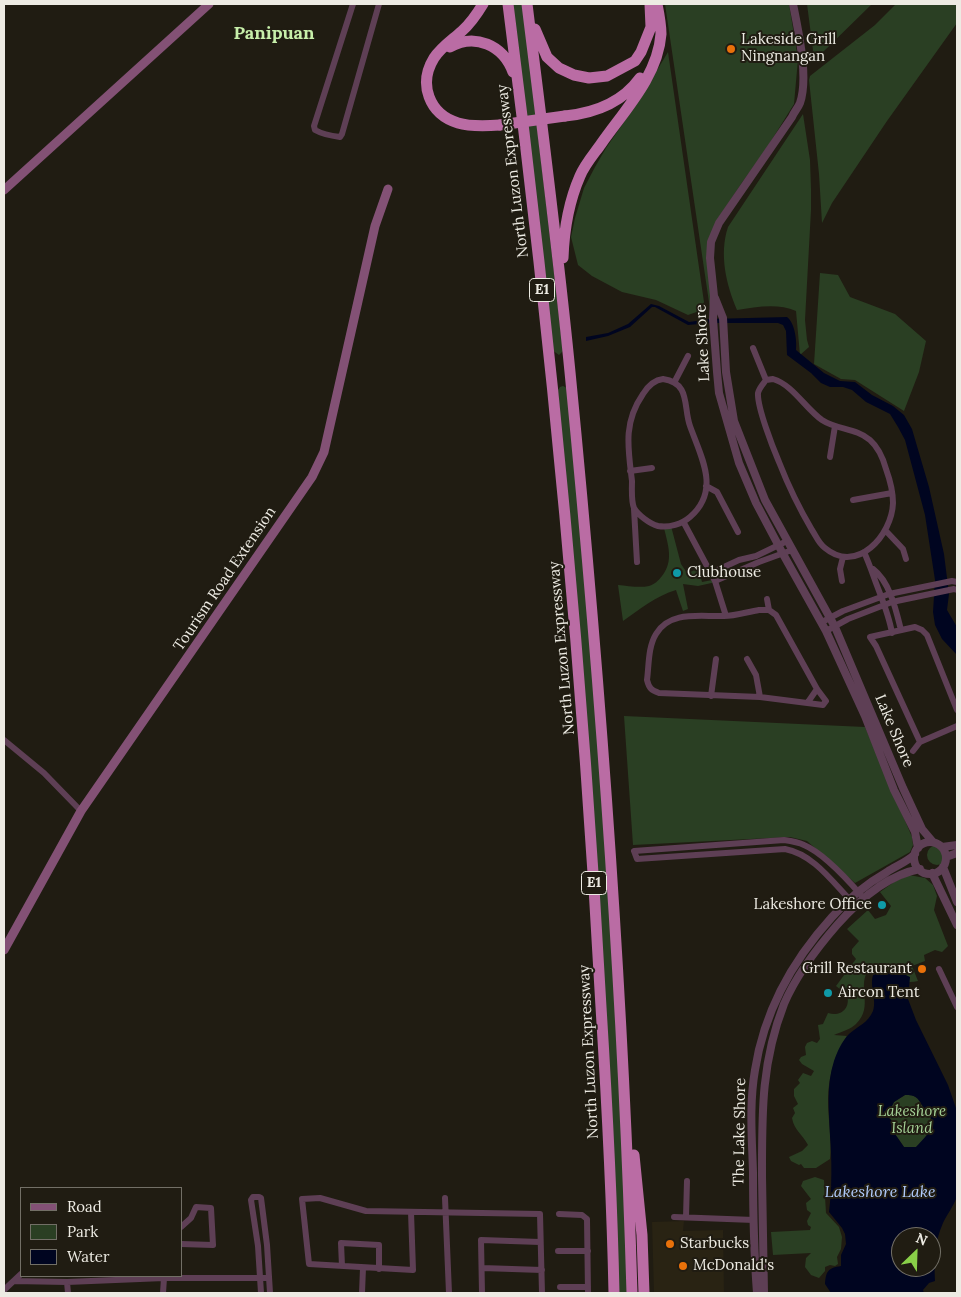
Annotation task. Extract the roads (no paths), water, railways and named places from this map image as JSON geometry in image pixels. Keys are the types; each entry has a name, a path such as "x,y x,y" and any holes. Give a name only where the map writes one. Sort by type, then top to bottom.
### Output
{"highway":[{"path":"483,4 466,28 437,54 430,68 426,83 428,97 436,110 457,123 472,126 500,125 588,113 600,109 621,97 630,89 651,60 657,36 658,9"},
{"name":"North Luzon Expressway","path":"508,4 551,372 578,647 598,940 614,1293"},
{"path":"527,4 540,43 547,57 558,68 574,75 589,78 607,76 635,61 650,31 650,4"},
{"name":"E1","path":"527,4 562,302 595,643 615,920 626,1124 632,1293"},
{"path":"650,4 657,36"},
{"path":"562,302 564,237 580,174 643,86 655,62 661,35 658,9"},
{"path":"437,54 457,42 463,41 480,41 494,46 508,61 514,76 521,105"},
{"path":"626,1124 633,1148 642,1235 644,1293"}],"main road":[{"path":"4,190 209,4"},
{"name":"Tourism Road Extension","path":"4,950 81,811 312,478 324,452 375,226 388,189"}],"street":[{"path":"353,4 314,126 315,130 319,132 336,136 342,134 376,5"},
{"path":"714,296 710,258 714,232 792,117 800,102 803,77 802,63 793,4"},
{"name":"Lake Shore","path":"714,296 722,318 726,372 734,421 765,500 831,618 903,788 922,829 932,842"},
{"name":"Lake Shore","path":"714,296 713,319 719,393 739,463 756,503 822,622 865,716 894,790 915,832 916,851"},
{"path":"753,348 766,380"},
{"path":"675,381 688,356"},
{"path":"634,507 643,518 658,526 678,525 695,513 703,496 706,486 705,467 690,426 683,392 675,381 663,379 652,383 634,406 629,425 628,440 637,562"},
{"path":"766,380 780,382 822,420 835,426 852,430 870,440 881,454 892,493 892,513 886,531 864,552 854,556 843,557 822,547 787,482 769,437 758,393 766,380"},
{"path":"830,457 835,426"},
{"path":"630,471 652,468"},
{"path":"706,486 717,492 738,532"},
{"path":"853,500 892,493"},
{"path":"684,522 715,581 726,616"},
{"path":"886,531 898,542 903,549 906,559"},
{"path":"715,581 787,541"},
{"path":"711,573 739,560 757,559 783,554 792,550"},
{"path":"864,552 873,569 882,578 890,594 901,630"},
{"path":"842,581 840,569 843,557"},
{"path":"873,569 890,619 892,633"},
{"path":"822,622 843,611 890,594 955,581"},
{"path":"826,631 848,619 892,602 956,590"},
{"path":"767,599 770,610 776,615 817,689 825,698 825,704 820,705 760,697 659,693 652,690 647,680 650,652 656,634 668,622 687,615 726,616 770,610"},
{"path":"920,742 876,646 870,637 915,627 922,630 927,635 957,710"},
{"path":"711,696 716,659"},
{"path":"747,659 756,675 760,697"},
{"path":"808,702 817,689"},
{"path":"914,751 920,742 957,726"},
{"path":"4,740 44,773 81,811"},
{"path":"784,840 786,849"},
{"path":"850,905 812,861 795,851 786,849 638,859 634,850 784,840 805,845 815,852 863,898"},
{"path":"943,867 932,873 920,869 915,860 916,851 924,843 932,842 942,848 946,857 943,867 957,902"},
{"path":"942,848 957,845"},
{"name":"The Lake Shore","path":"756,1293 762,1108 766,1072 773,1037 785,1002 801,975 850,905 857,891 911,858 916,851"},
{"path":"946,857 957,854"},
{"name":"The Lake Shore","path":"764,1293 754,1220 752,1107 755,1070 763,1035 775,999 791,970 812,941 850,905 886,883 908,872 920,869"},
{"path":"932,873 957,925"},
{"path":"939,969 957,1007"},
{"path":"791,970 801,975"},
{"path":"686,1217 687,1181"},
{"path":"261,1293 252,1197 261,1198 268,1246 270,1293"},
{"path":"411,1212 413,1270 309,1264 302,1199 320,1198 366,1211 540,1214 542,1293"},
{"path":"445,1198 449,1293"},
{"path":"182,1226 191,1218 196,1207 211,1208 213,1245 182,1244"},
{"path":"558,1214 585,1216 587,1219 588,1251 588,1290 560,1287"},
{"path":"674,1217 754,1220"},
{"path":"482,1293 481,1240 540,1242"},
{"path":"342,1266 341,1244 379,1245 379,1269"},
{"path":"558,1251 588,1251"},
{"path":"362,1293 363,1268"},
{"path":"482,1268 542,1270"},
{"path":"4,1290 20,1275"},
{"path":"14,1281 57,1279 68,1282 137,1278 269,1278"},
{"path":"163,1293 164,1278"},
{"path":"68,1282 68,1293"}],"water":[{"path":"651,304 659,306 689,322 710,319 787,317 794,328 796,350 824,373 840,381 855,382 904,415 912,429 929,487 944,554 949,594 947,610 957,627 957,655 942,639 935,625 933,612 935,580 925,515 905,440 890,414 866,402 852,390 843,387 830,387 821,383 787,355 786,331 783,325 778,323 688,325 652,307 630,327 608,336 586,341 586,337 608,333 628,324"},
{"name":"Lakeshore Lake","path":"878,967 887,972 900,972 910,977 908,999 916,1020 948,1085 957,1111 957,1196 941,1229 941,1227 891,1227 891,1277 935,1277 935,1281 929,1283 923,1290 924,1293 831,1293 825,1284 828,1271 841,1266 841,1255 846,1244 842,1228 829,1212 831,1194 829,1089 831,1070 842,1043 849,1034 868,1019 873,1011 872,977","holes":["905,1095 917,1098 929,1113 931,1128 927,1129 927,1135 916,1147 904,1147 895,1134 896,1125 887,1116 894,1102"]}],"place":[{"name":"Lakeside Grill Ningnangan","path":"731,49"},
{"name":"Clubhouse","path":"677,573"},
{"name":"Lakeshore Office","path":"882,905"},
{"name":"Grill Restaurant","path":"922,969"},
{"name":"Aircon Tent","path":"828,993"},
{"name":"Starbucks","path":"670,1244"},
{"name":"McDonald's","path":"683,1266"}],"district":[{"name":"Panipuan","path":"274,34"}],"park label":[{"name":"Lakeshore Island","path":"912,1120"}]}
